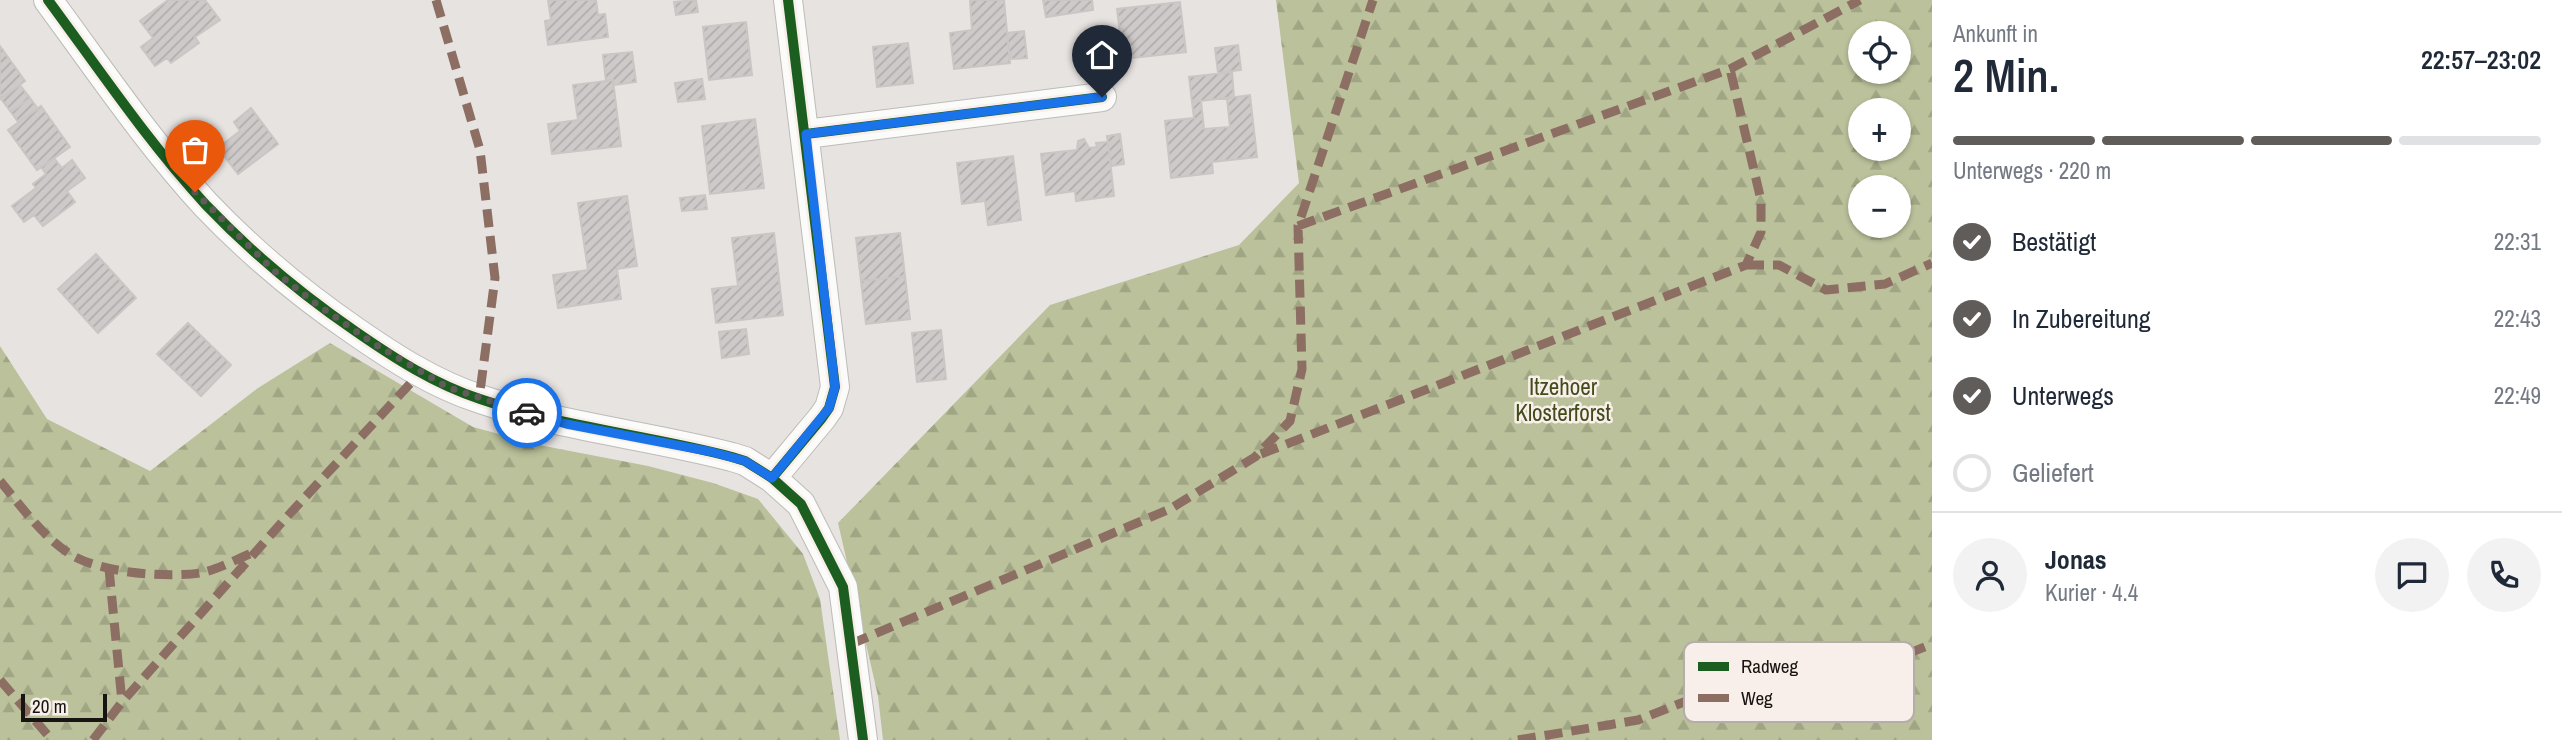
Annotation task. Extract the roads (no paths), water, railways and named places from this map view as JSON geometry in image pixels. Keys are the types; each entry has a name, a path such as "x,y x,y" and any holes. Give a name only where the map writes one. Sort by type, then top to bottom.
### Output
{"street":[{"path":"48,0 164,155 207,205 273,270 373,343 420,373 479,399 566,424 745,461 772,478 801,504 843,587 863,740"},
{"path":"772,478 829,408 835,387 788,0"},
{"path":"806,134 1102,97"}],"park label":[{"name":"Itzehoer Klosterforst","path":"1563,399"}]}
